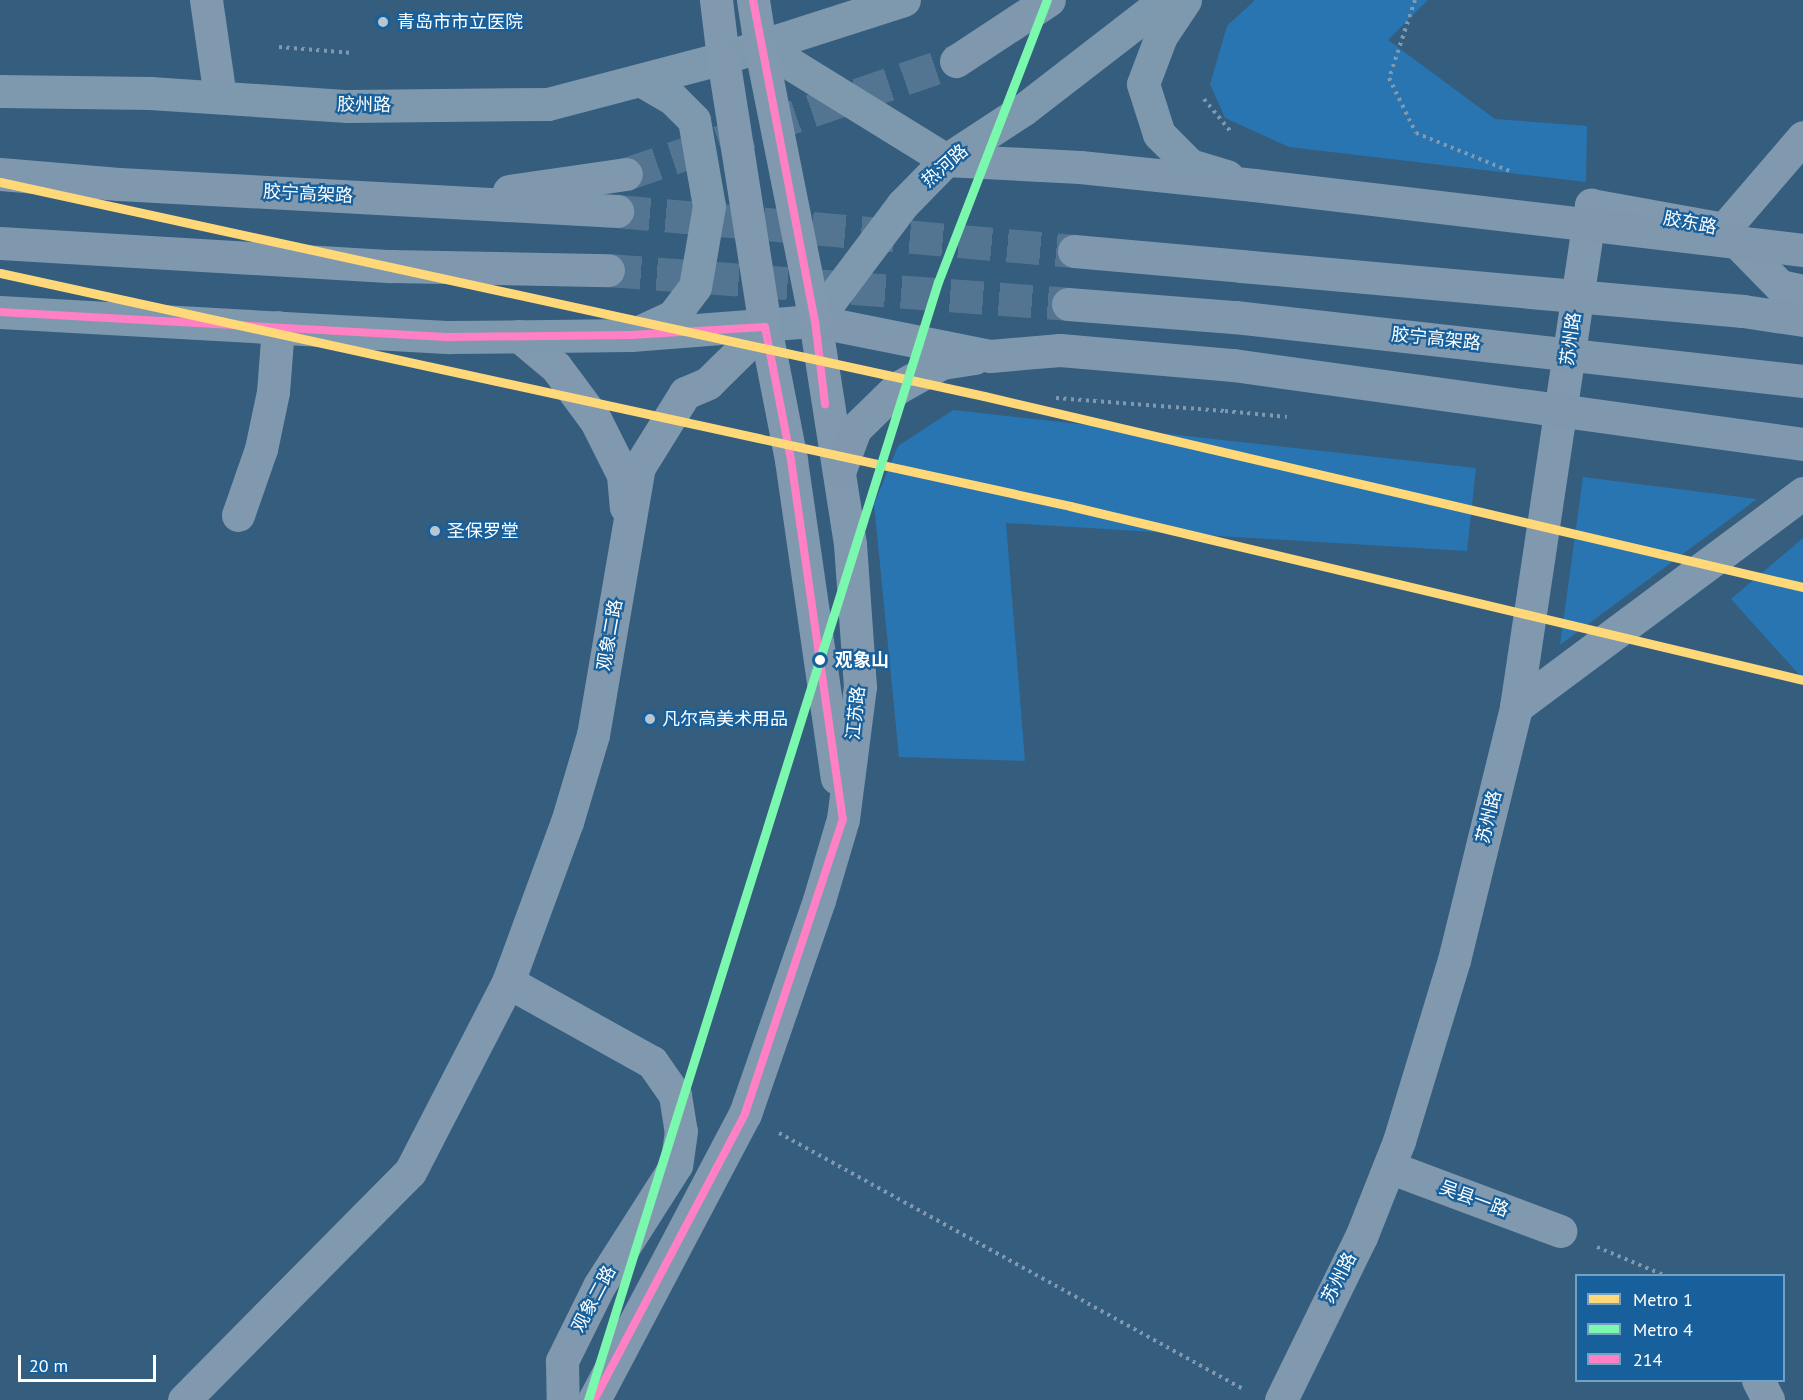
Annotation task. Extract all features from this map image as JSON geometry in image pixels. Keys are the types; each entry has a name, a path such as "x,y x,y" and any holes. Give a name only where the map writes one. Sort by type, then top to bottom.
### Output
{"highway":[{"path":"956,61 1050,0"},
{"path":"946,160 1080,167 1254,185 1803,250"},
{"name":"胶宁高架路","path":"0,174 617,211"},
{"path":"440,201 626,174"},
{"path":"0,243 391,266 608,270"},
{"path":"1074,251 1743,311 1803,320"},
{"name":"胶宁高架路","path":"1068,304 1235,317 1803,381"},
{"path":"815,321 990,356"},
{"path":"839,472 855,429 897,388 942,363 1060,350 1233,365 1803,444"}],"main road":[{"path":"723,58 904,0"},
{"name":"热河路","path":"815,321 902,205 946,160 1024,109 1165,0"},
{"path":"1185,0 1161,36 1143,84 1159,134 1190,165 1254,185"},
{"path":"760,45 946,160"},
{"name":"胶州路","path":"0,90 220,97 348,105 548,104 723,58"},
{"path":"631,335 673,316 694,287 709,206 694,120 672,98 642,81"},
{"path":"0,312 450,337 631,335 765,327 815,321"}],"street":[{"path":"206,0 220,97"},
{"name":"江苏路","path":"716,0 765,327 791,460 843,819"},
{"name":"江苏路","path":"594,1400 745,1114 819,900 843,819 860,687 850,544 839,472 815,321 753,0"},
{"path":"1724,229 1803,137"},
{"name":"胶东路","path":"1591,205 1724,229 1780,286 1803,291"},
{"name":"苏州路","path":"1266,1397 1360,1237 1389,1167 1454,960 1516,707 1591,205"},
{"path":"238,515 261,449 273,392 278,327"},
{"name":"观象二路","path":"184,1400 410,1172 508,982 567,822 592,735 639,467 685,393 708,383 765,327"},
{"path":"519,336 556,367 596,421 622,476 628,529"},
{"path":"1516,707 1803,493"},
{"name":"观象二路","path":"508,982 652,1062 675,1095 681,1131 676,1165 599,1286 562,1361 563,1400"},
{"name":"吴县一路","path":"1389,1167 1560,1231"},
{"path":"1759,1382 1768,1400"}],"path":[{"path":"1415,0 1389,78 1416,133 1514,173"},
{"path":"279,47 353,53"},
{"path":"1204,99 1233,134"},
{"path":"1056,398 1225,411"},
{"path":"745,1114 1266,1397"},
{"path":"1560,1231 1664,1274"}],"shaded area":[{"path":"1255,0 1428,0 1388,40 1495,119 1587,126 1586,182 1289,147 1225,118 1210,84 1227,26"},
{"path":"953,410 1476,468 1467,551 1006,523 1025,761 899,757 874,504 898,446"},
{"path":"1583,477 1757,499 1560,645"},
{"path":"1803,538 1803,679 1731,599"}],"tunnel":[{"path":"626,174 956,61"},
{"path":"617,211 1074,251"},
{"path":"608,270 1068,304"}],"metro line":[{"name":"4","path":"588,1400 938,282 1047,0"},
{"name":"1","path":"0,182 984,396 1803,587"},
{"name":"1","path":"0,273 1070,506 1803,680"}],"transit line":[{"name":"214","path":"753,0 815,321 825,404"},
{"name":"214","path":"0,312 450,337 631,335 765,327 791,460 843,819 745,1114 594,1400"}],"place":[{"name":"青岛市市立医院","path":"383,22"},
{"name":"圣保罗堂","path":"435,531"},
{"name":"观象山","path":"820,660"},
{"name":"凡尔高美术用品","path":"650,719"}]}
